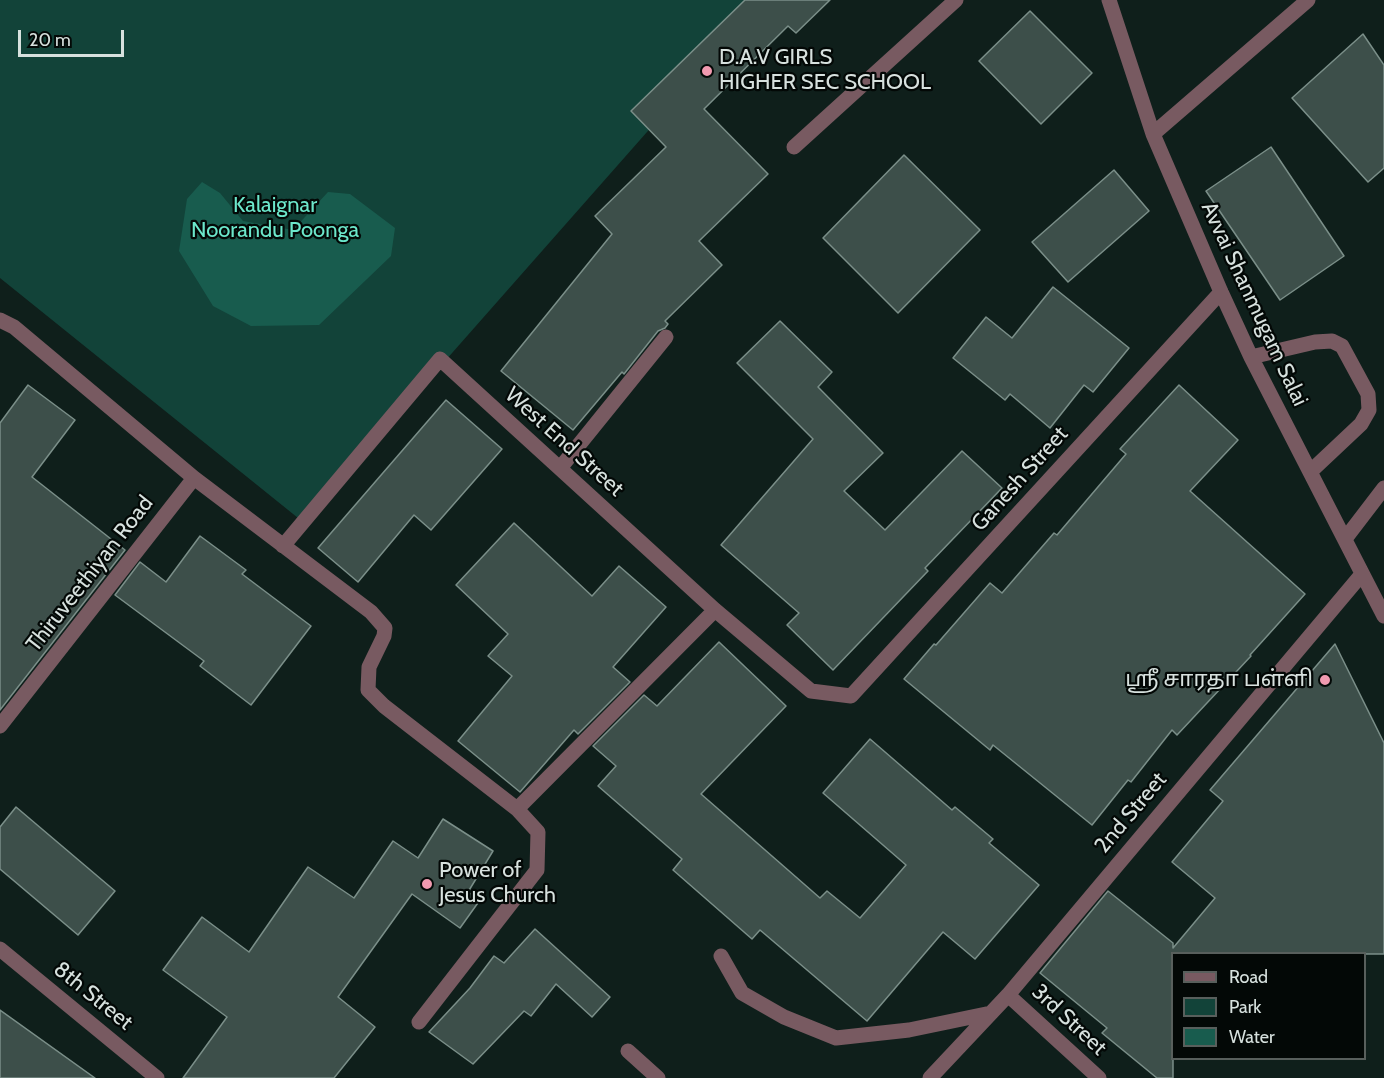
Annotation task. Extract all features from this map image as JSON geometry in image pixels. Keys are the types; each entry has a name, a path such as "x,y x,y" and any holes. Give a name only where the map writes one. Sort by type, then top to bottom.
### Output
{"street":[{"path":"794,147 956,0"},
{"name":"Avvai Shanmugam Salai","path":"1109,0 1153,134 1221,292 1251,357 1384,616"},
{"path":"1153,134 1308,0"},
{"name":"Ganesh Street","path":"851,696 1221,292"},
{"path":"0,320 14,327 194,478 371,612 385,628 384,636 369,667 368,690 384,706 516,809 538,832 537,870 419,1022"},
{"path":"561,467 666,338"},
{"path":"1251,357 1315,342 1332,341 1342,346 1368,394 1369,410 1361,424 1310,472"},
{"name":"West End Street","path":"283,546 440,359 561,467 715,610 811,691 851,696"},
{"name":"Thiruveethiyan Road","path":"0,726 194,478"},
{"path":"1345,539 1384,488"},
{"name":"2nd Street","path":"930,1078 1008,995 1362,574"},
{"path":"516,809 715,610"},
{"name":"8th Street","path":"0,949 157,1078"},
{"path":"721,956 742,993 784,1017 836,1038 909,1030 991,1013"},
{"name":"3rd Street","path":"1008,995 1099,1078"},
{"path":"628,1051 658,1078"}],"green space":[{"name":"Kalaignar Noorandu Poonga","path":"0,0 789,0 662,115 303,522 0,278"}],"water":[{"path":"202,182 220,193 243,221 293,230 328,192 350,194 395,228 391,256 319,325 251,326 213,306 179,251 187,199"}],"building":[{"path":"745,0 830,0 796,33 788,26 704,109 768,174 699,241 722,265 665,321 668,324 665,328 658,331 624,374 622,372 573,430 501,371 612,234 595,216 666,147 631,111"},
{"path":"1030,11 1092,73 1041,124 979,61"},
{"path":"1363,34 1384,65 1384,168 1368,182 1292,98"},
{"path":"1271,147 1344,256 1280,300 1206,191"},
{"path":"904,155 980,230 898,313 823,238"},
{"path":"1114,170 1149,211 1068,282 1032,242"},
{"path":"1053,287 1129,348 1093,392 1084,385 1050,428 1010,394 1005,400 953,358 986,317 1012,338"},
{"path":"780,321 832,372 818,387 883,453 844,491 885,530 962,451 1002,488 925,568 928,571 833,670 787,625 799,613 721,545 813,439 737,363"},
{"path":"28,385 75,420 32,477 125,550 0,710 0,423"},
{"path":"1179,385 1238,440 1190,491 1305,594 1177,735 1172,730 1131,782 1128,780 1092,825 993,745 990,750 904,679 990,583 1002,593 1054,533 1057,535 1126,454 1120,449"},
{"path":"446,400 502,449 431,530 414,515 358,582 318,548"},
{"path":"514,523 592,596 619,566 666,607 613,667 630,682 578,734 574,730 520,792 458,741 512,676 488,656 508,634 456,585"},
{"path":"200,536 246,570 242,574 311,626 251,705 200,666 204,661 115,595 140,562 166,582"},
{"path":"719,642 786,706 701,794 820,898 827,891 860,918 906,865 823,793 870,739 952,810 955,807 993,839 989,843 1039,885 975,959 943,932 867,1021 760,930 752,939 673,870 682,859 598,786 616,766 593,746 644,695 657,706"},
{"path":"1335,644 1384,743 1384,954 1366,954 1366,952 1171,952 1173,1078 1157,1078 1102,1033 1107,1028 1040,973 1108,891 1173,943 1173,948 1215,898 1172,862 1223,801 1210,790"},
{"path":"16,807 115,891 78,935 0,869 0,827"},
{"path":"443,819 493,851 468,892 480,900 460,928 412,894 338,997 375,1027 334,1078 183,1078 227,1017 163,970 202,917 249,952 308,867 354,898 393,841 418,858"},
{"path":"535,929 610,997 592,1017 556,984 531,1016 524,1011 473,1064 429,1032 470,988 494,956 504,963"},
{"path":"0,1010 95,1078 0,1078"}],"place":[{"name":"D.A.V GIRLS HIGHER SEC SCHOOL","path":"707,71"},
{"name":"ஸ்ரீ சாரதா பள்ளி","path":"1325,680"},
{"name":"Power of Jesus Church","path":"427,884"}]}
